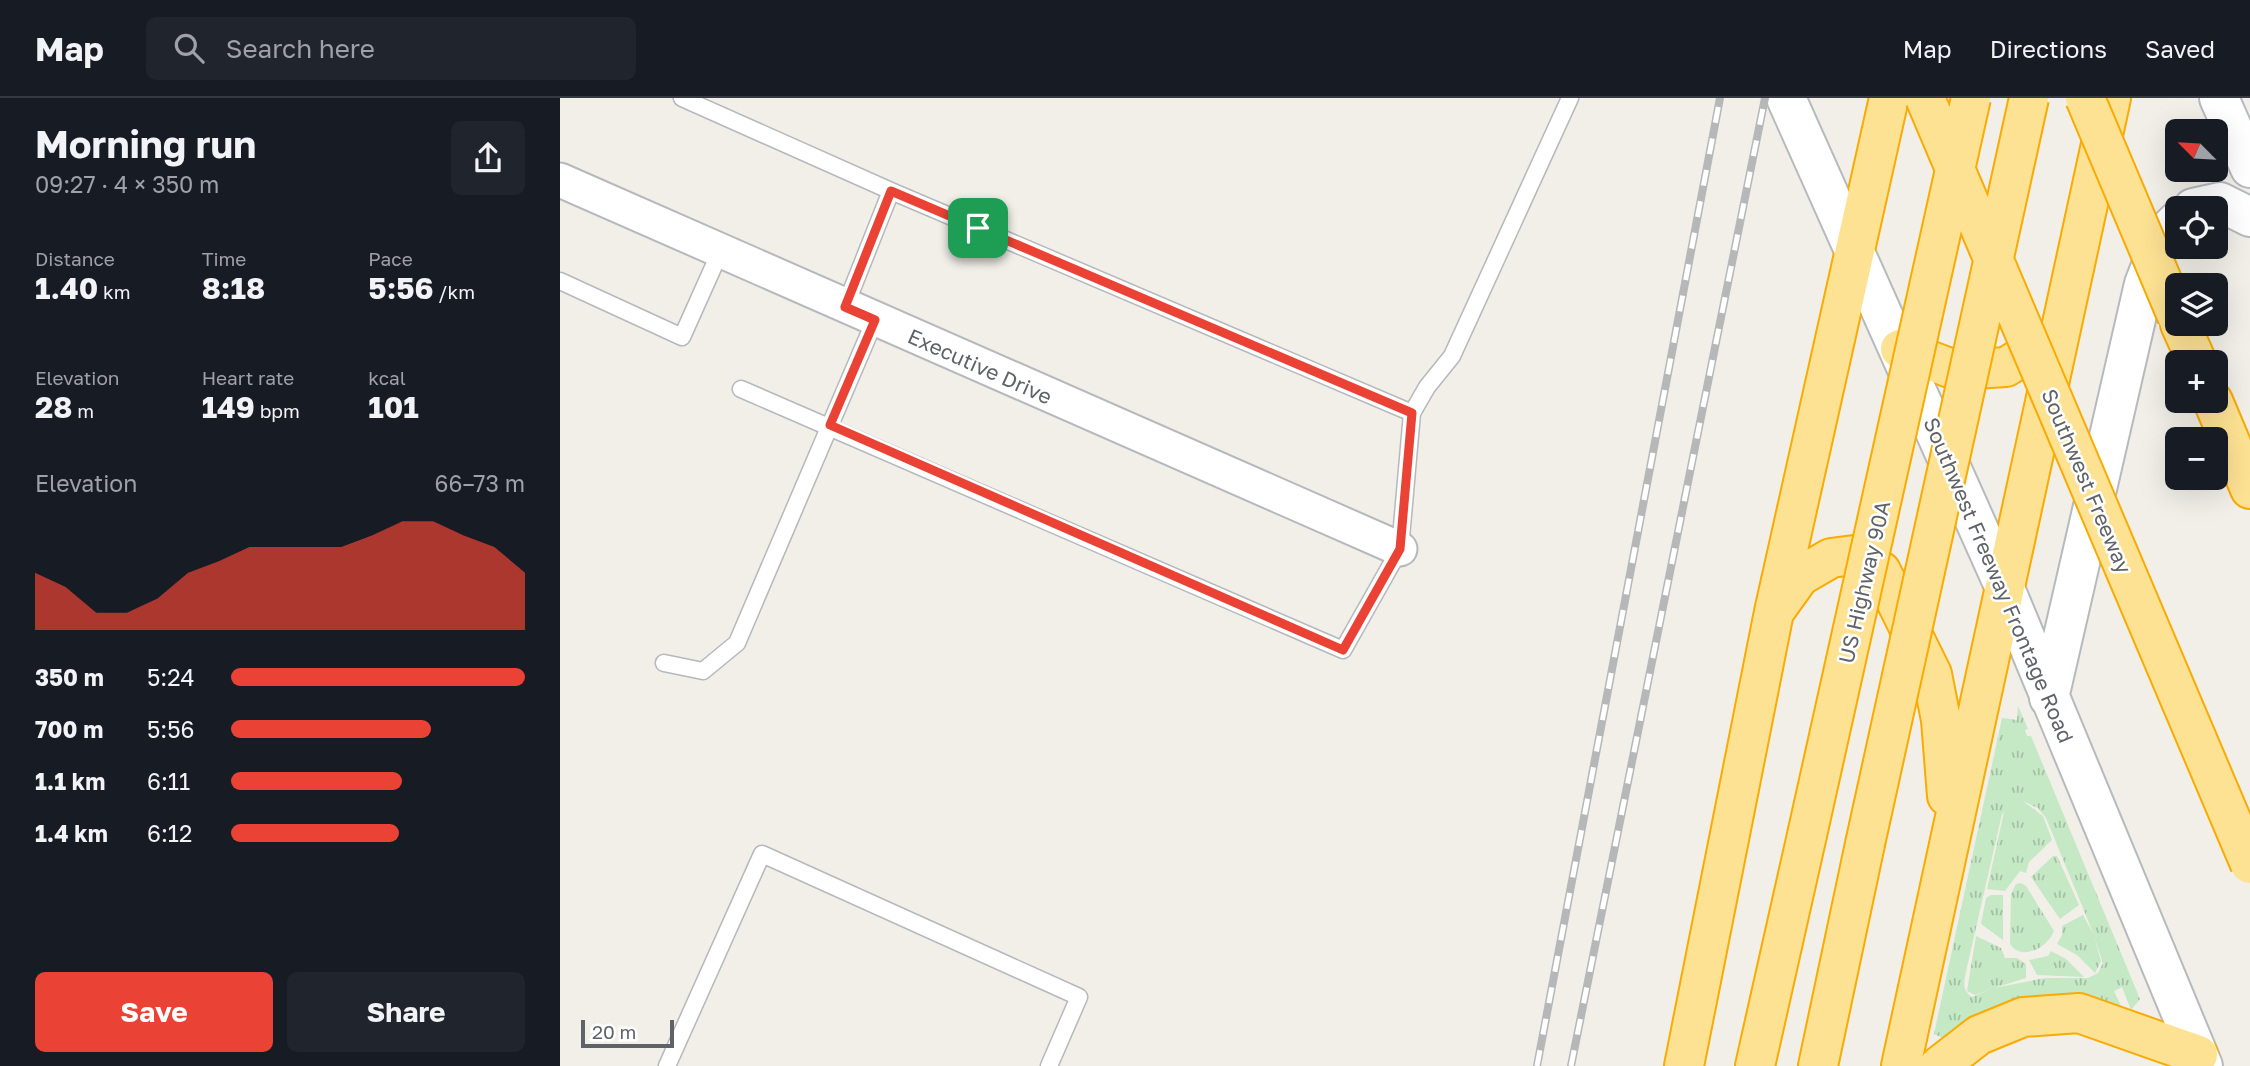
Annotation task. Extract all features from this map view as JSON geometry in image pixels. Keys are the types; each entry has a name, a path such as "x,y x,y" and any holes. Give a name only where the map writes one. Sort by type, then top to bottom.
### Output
{"highway":[{"path":"1685,1066 1774,612 1889,98"},
{"name":"Southwest Freeway","path":"1925,98 2250,864"},
{"name":"US Highway 90A","path":"1755,1066 1972,98"},
{"path":"1818,1066 2029,98"},
{"path":"2085,98 2165,288"},
{"path":"1901,1066 2111,98"},
{"path":"1900,349 1955,370 2006,367 2059,334"},
{"path":"2218,413 2250,489"},
{"path":"1774,612 1800,576 1831,558 1854,555 1881,571 1932,674 1941,720 1950,836"},
{"path":"1939,1066 1979,1035 2024,1017 2079,1013 2201,1060"}],"main road":[{"name":"Southwest Freeway Frontage Road","path":"1786,98 2004,586 2201,1060"},
{"path":"2219,98 2250,168"},
{"path":"2228,206 2250,217"},
{"path":"2049,698 2144,284 2165,234"}],"street":[{"name":"Executive Drive","path":"560,180 1400,549"}],"lane":[{"path":"682,98 891,191 1412,413"},
{"path":"741,389 830,425 1343,650 1400,549 1412,413 1427,387 1452,356 1570,98"},
{"path":"845,307 891,191"},
{"path":"560,281 682,337 720,252"},
{"path":"664,663 703,671 737,643 875,320"},
{"path":"667,1066 762,854 1079,997 1049,1066"}],"green space":[{"path":"2018,706 2028,729 2025,730 2027,736 2031,736 2140,999 2131,1010 2122,987 2114,991 2121,1006 2073,996 1947,1040 1934,1034 2002,718 2017,720","holes":["2023,801 2038,808 2046,818 2094,935 2083,915 2062,926 2062,935 2057,944 2077,955 2095,973 2101,961 2094,936 2103,963 2098,973 2088,978 2045,978 1994,988 2026,978 2026,964 2017,958 2005,958 2001,948 1976,936 1967,991 1975,995 1992,989 1972,997 1966,991 1965,980 2002,814 2004,812 1987,889 2005,891 2020,871 2026,873 2029,862 2052,840 2043,816"]},
{"path":"2053,856 2057,856 2079,905 2060,919 2031,877"},
{"path":"2016,884 2026,886 2054,931 2041,947 2028,952 2021,952 2010,944 2011,894"},
{"path":"2003,895 2003,940 1981,924 1986,898"},
{"path":"2051,951 2066,959 2084,977 2037,975 2029,960 2048,956"}],"railway":[{"path":"1537,1066 1720,98"},
{"path":"1571,1066 1765,98"}],"route":[{"path":"891,191 978,228 1412,413 1400,549 1343,650 830,425 875,320 845,307 891,191"}]}
